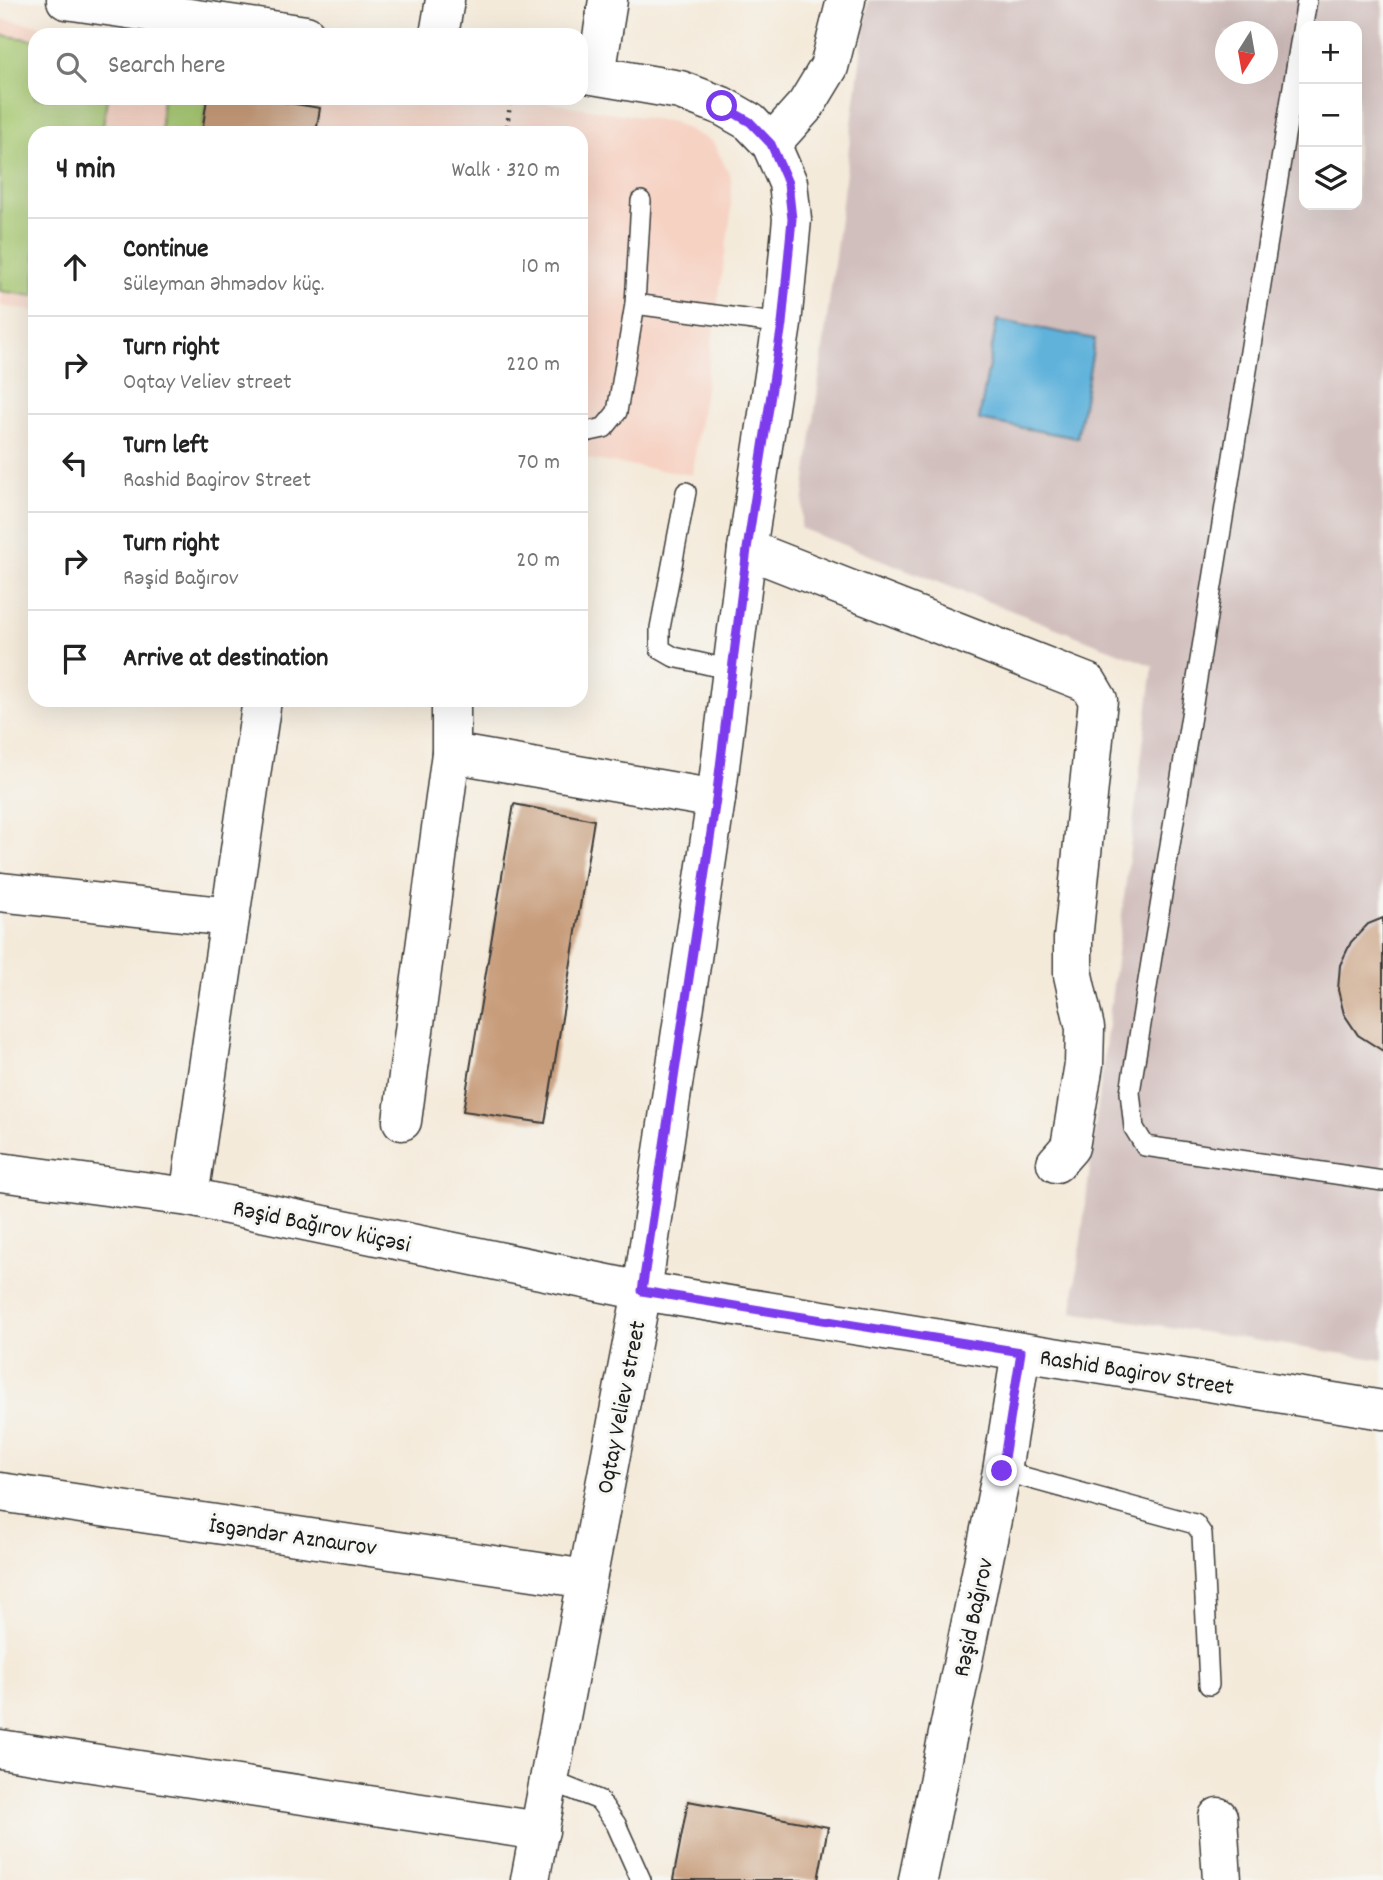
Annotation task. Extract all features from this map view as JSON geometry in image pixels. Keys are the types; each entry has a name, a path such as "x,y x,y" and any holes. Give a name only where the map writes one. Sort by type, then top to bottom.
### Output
{"street":[{"path":"440,28 445,0"},
{"path":"608,0 589,74 681,90 722,106 750,122 771,144 806,105 829,67 846,0"},
{"path":"78,1 259,28"},
{"name":"Oqtay Veliev street","path":"530,1880 642,1291 716,799 747,549 782,324 792,219 788,183 771,144"},
{"path":"747,549 1088,682 1098,700 1073,939 1073,975 1085,1028 1084,1064 1070,1147 1056,1163"},
{"path":"189,1197 261,707"},
{"path":"402,1121 451,753 451,707"},
{"path":"451,753 716,799"},
{"path":"0,892 230,917"},
{"name":"Rəşid Bağırov küçəsi","path":"0,1172 189,1197 642,1291"},
{"name":"Rashid Bagirov Street","path":"642,1291 1383,1410"},
{"name":"Rəşid Bağırov","path":"918,1880 1002,1471 1021,1352"},
{"name":"İsgəndər Aznaurov","path":"0,1492 587,1579"},
{"path":"0,1749 540,1831"},
{"path":"1218,1817 1222,1880"}],"lane":[{"path":"1307,0 1130,1092 1134,1128 1145,1146 1383,1181"},
{"path":"588,431 604,428 617,412 635,304 641,201"},
{"path":"635,304 782,324"},
{"path":"686,492 660,628 660,649 674,657 732,670"},
{"path":"1002,1471 1195,1524 1202,1534 1209,1685"},
{"path":"549,1780 599,1800 616,1824 641,1880"}],"path":[{"path":"507,126 510,105"}],"shaded area":[{"path":"868,0 1383,0 1383,1360 1072,1312 1153,666 800,528"},
{"path":"0,19 58,28 28,28 28,105 562,105 673,122 713,142 731,177 731,215 692,475 588,459 588,126 28,126 28,310 0,306"}],"green space":[{"path":"0,35 28,39 28,105 106,105 103,126 28,126 28,295 0,291"},
{"path":"162,105 206,105 203,126 161,126"}],"water":[{"path":"997,320 1095,339 1077,438 979,420"}],"building":[{"path":"206,105 302,105 320,108 317,126 203,126"},
{"path":"514,804 594,820 545,1123 463,1111"},
{"path":"1383,918 1383,1051 1358,1035 1344,1014 1338,990 1340,965 1351,942 1368,924"},
{"path":"688,1801 828,1827 818,1880 673,1880"}],"route":[{"path":"722,106 750,122 771,144 788,183 792,219 782,324 747,549 716,799 642,1291 1021,1352 1002,1471"}]}
